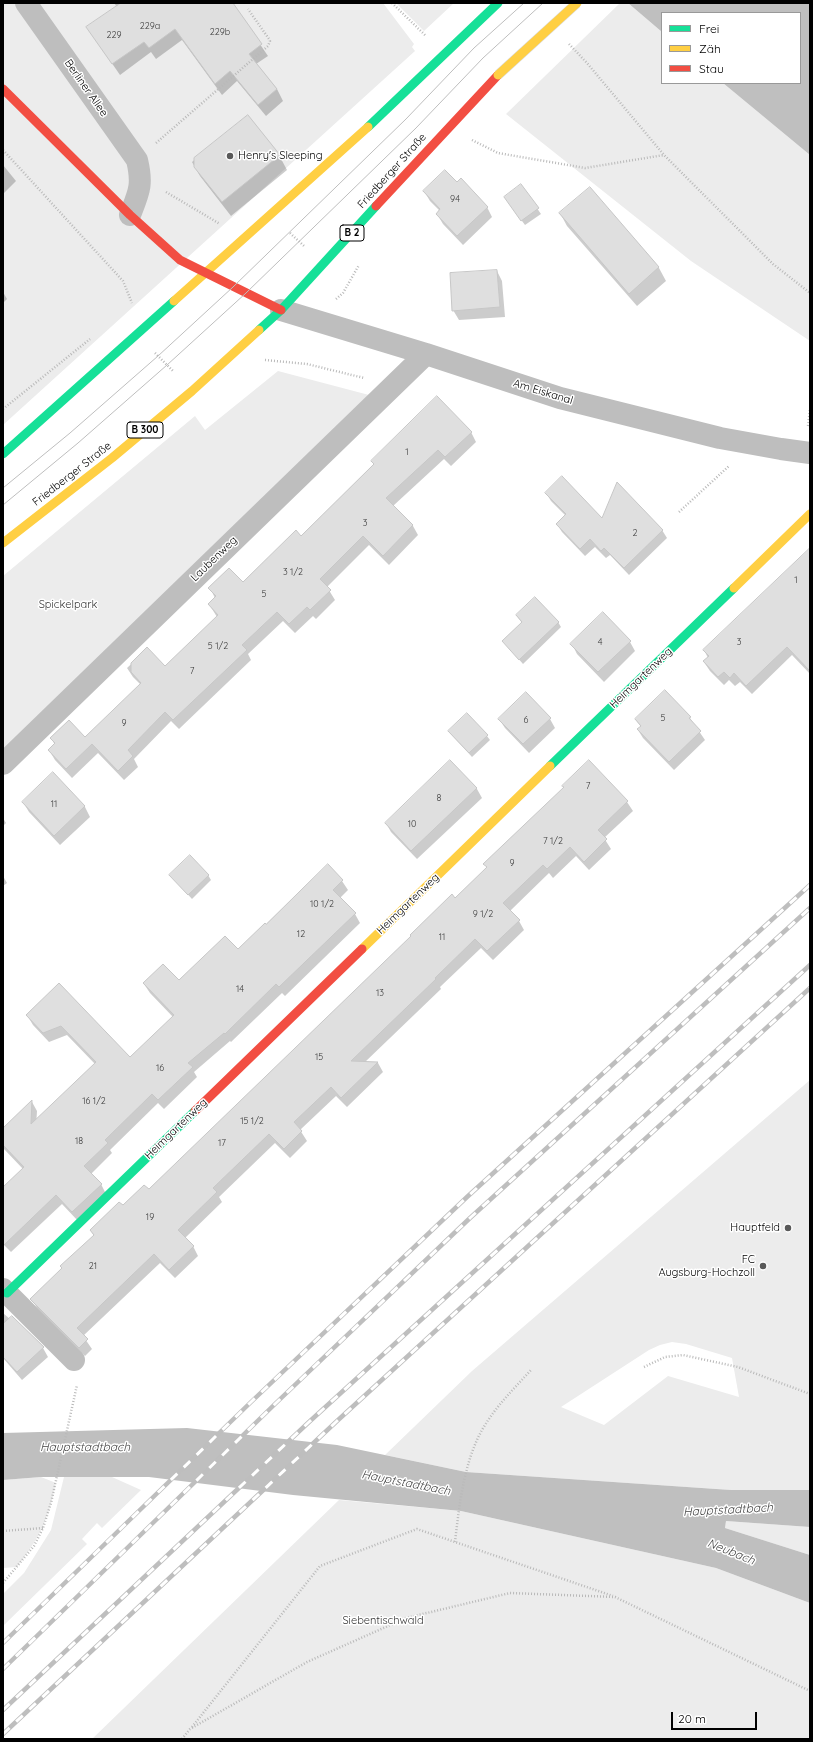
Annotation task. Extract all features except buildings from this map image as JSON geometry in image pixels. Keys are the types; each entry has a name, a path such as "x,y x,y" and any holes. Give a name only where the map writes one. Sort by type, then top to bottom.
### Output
{"main road":[{"path":"3,454 345,148 462,35 498,3"},
{"name":"Friedberger Straße","path":"3,543 112,458 192,391 281,310 422,155 498,75 577,3"},
{"path":"3,89 130,215 180,260 205,274 281,310"},
{"name":"Heimgartenweg","path":"5,1291 810,514"}],"street":[{"name":"Berliner Allee","path":"26,3 139,167"},
{"path":"130,215 140,189 139,167"},
{"name":"Am Eiskanal","path":"281,310 426,354 560,398 650,422 808,457"},
{"name":"Laubenweg","path":"3,764 426,354"},
{"name":"Heimgartenweg","path":"5,1291 74,1360"}],"path":[{"path":"392,3 430,40"},
{"path":"222,225 169,194 139,167 268,46 269,39 248,9"},
{"path":"587,63 664,155 773,264 810,293"},
{"path":"466,136 479,145 498,153 585,168 625,163 664,155"},
{"path":"3,150 123,281 132,304 119,315 192,391"},
{"path":"270,215 348,284"},
{"path":"343,293 360,264"},
{"path":"3,409 94,335"},
{"path":"264,360 307,364 368,379 396,383"},
{"path":"679,512 753,444"},
{"path":"644,1367 664,1357 683,1355 738,1367 810,1394"},
{"path":"455,1542 458,1513 468,1468 477,1440 495,1411 531,1370"},
{"path":"3,1582 34,1546 43,1528 56,1483 72,1405"},
{"path":"3,1531 43,1528"},
{"path":"182,1739 320,1566 417,1529 615,1597 810,1691"},
{"path":"190,1729 307,1662 406,1618 510,1593 615,1597"}],"green space":[{"path":"3,3 383,3 414,44 412,47 415,51 3,425"},
{"path":"396,3 454,3 424,31"},
{"path":"620,3 628,3 661,31 661,84 724,84 810,155 810,341 691,261 506,114"},
{"name":"Spickelpark","path":"278,371 369,395 3,761 3,576 195,416 205,430"},
{"path":"810,1080 810,1490 731,1490 466,1472 385,1455 472,1371","holes":["672,1342 686,1344 732,1358 739,1397 668,1376 604,1425 561,1407 649,1350"]},
{"path":"41,1477 56,1483 50,1508 42,1528 32,1546 17,1567 3,1568 3,1480"},
{"path":"64,1477 112,1477 141,1490 102,1528 97,1523 82,1539 87,1544 3,1626 3,1594 24,1573 51,1530"},
{"name":"Siebentischwald","path":"339,1500 461,1511 716,1568 810,1603 810,1739 92,1739"},
{"path":"726,1521 810,1527 810,1555 725,1528"}],"water":[{"path":"628,3 810,3 810,155 724,84 801,84 801,12 661,12 661,31"},
{"path":"187,1428 337,1445 466,1472 731,1490 810,1490 810,1527 726,1521 725,1528 810,1555 810,1603 716,1568 461,1511 293,1495 149,1477 41,1477 3,1480 3,1433"}],"tram line":[{"path":"3,488 70,433 158,356 233,287 406,119 474,48 524,3"},
{"path":"3,505 78,443 246,293 416,128 483,58 543,3"}],"railway":[{"path":"3,1643 250,1403 467,1197 810,885"},
{"path":"3,1669 276,1403 470,1218 810,908"},
{"path":"3,1710 309,1422 810,965"},
{"path":"3,1734 337,1421 810,988"}],"traffic: fast":[{"path":"368,127 498,3"},
{"path":"259,330 281,310 376,206"},
{"path":"3,454 174,301"},
{"path":"550,766 734,588"},
{"path":"7,1293 195,1111"}],"traffic: slow":[{"path":"498,75 577,3"},
{"path":"174,301 368,127"},
{"path":"3,543 112,458 192,391 259,330"},
{"path":"734,588 810,514"},
{"path":"362,949 550,766"}],"traffic: jam":[{"path":"376,206 498,75"},
{"path":"3,89 130,215 180,260 281,310"},
{"path":"195,1111 362,949"}],"place":[{"name":"Henry's Sleeping","path":"230,156"},
{"name":"Hauptfeld","path":"788,1228"},
{"name":"FC Augsburg-Hochzoll","path":"763,1266"}],"water label":[{"name":"Hauptstadtbach","path":"85,1447"},
{"name":"Hauptstadtbach","path":"406,1483"},
{"name":"Hauptstadtbach","path":"728,1510"},
{"name":"Neubach","path":"731,1552"}]}
